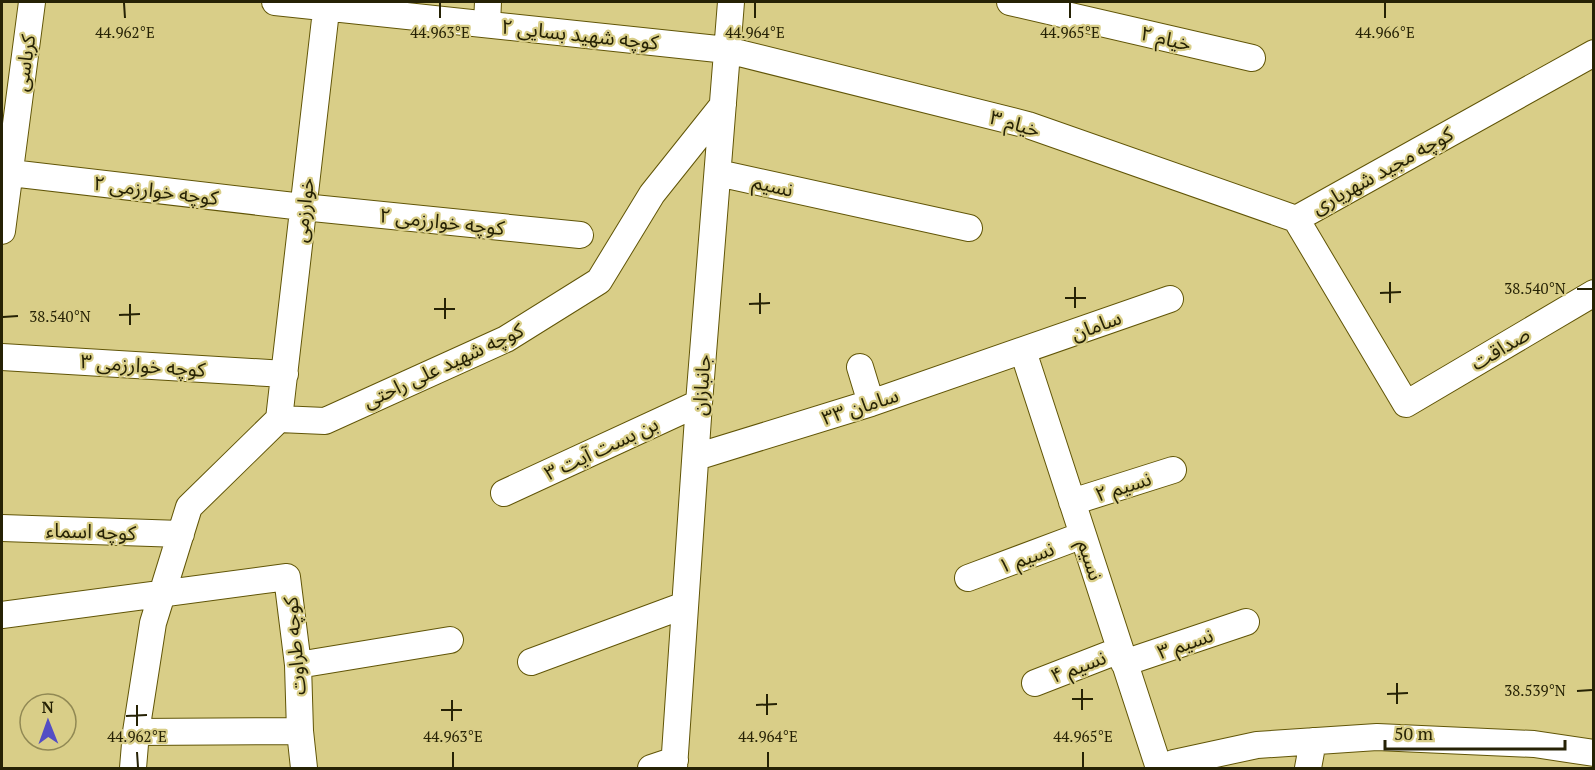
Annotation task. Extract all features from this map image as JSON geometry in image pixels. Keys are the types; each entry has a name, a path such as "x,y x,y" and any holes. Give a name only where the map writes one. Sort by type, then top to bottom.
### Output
{"street":[{"name":"کرباسی","path":"2,231 5,172 32,2"},
{"name":"کوچه شهید بسایی ۲","path":"275,2 488,13 727,50"},
{"name":"جانبازان","path":"675,764 699,403 731,2"},
{"name":"خیام ۲","path":"1010,2 1252,58"},
{"name":"خوارزمی","path":"279,419 327,4"},
{"name":"۳ خیام","path":"727,50 1028,125 1296,219"},
{"name":"کوچه مجید شهریاری","path":"1406,404 1296,219 1593,52"},
{"name":"کوچه شهید علی راحتی","path":"279,419 326,421 506,339 599,281 652,194 723,105"},
{"name":"۲ کوچه خوارزمی","path":"5,172 303,207"},
{"name":"نسیم","path":"718,172 969,228"},
{"name":"کوچه خوارزمی ۲","path":"303,207 580,235"},
{"name":"صداقت","path":"1406,404 1593,293"},
{"name":"سامان","path":"1023,351 1170,299"},
{"name":"نسیم","path":"1023,351 1160,768"},
{"name":"۳۳ سامان","path":"696,457 871,403 1023,351"},
{"name":"۳ کوچه خوارزمی","path":"2,357 285,374"},
{"path":"860,367 871,403"},
{"name":"بن بست آیت ۳","path":"504,493 699,403"},
{"path":"133,768 136,732 153,623 189,507 279,419"},
{"name":"نسیم ۲","path":"1072,502 1173,470"},
{"name":"کوچه اسماء","path":"2,528 181,534"},
{"name":"نسیم ۱","path":"968,578 1083,535"},
{"name":"کوچه طراوت","path":"162,595 287,577 298,665 300,731 304,768"},
{"path":"2,615 162,595"},
{"path":"531,662 685,605"},
{"name":"نسیم ۳","path":"1122,657 1246,622"},
{"path":"298,665 450,640"},
{"name":"نسیم ۴","path":"1035,683 1122,657"},
{"path":"136,732 300,731"},
{"path":"1160,768 1174,763 1205,762 1257,745 1377,737 1534,744 1559,758 1593,753"},
{"path":"1308,768 1313,741"},
{"path":"651,768 675,764"}]}
